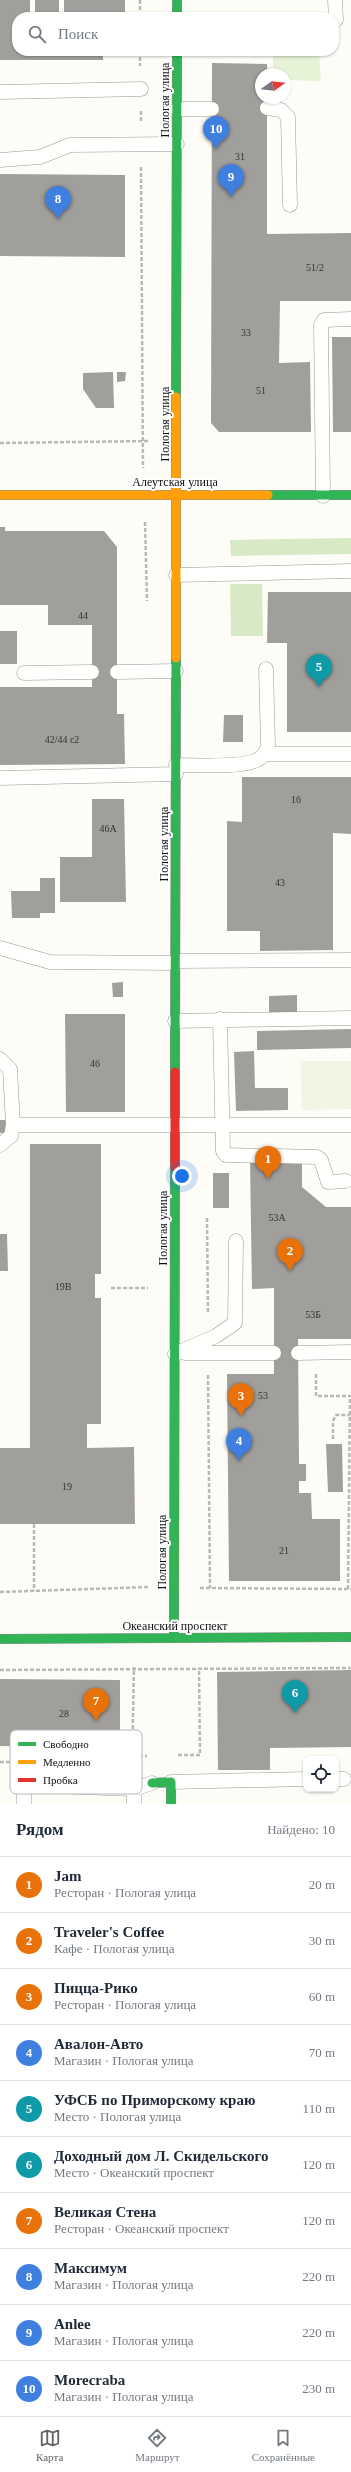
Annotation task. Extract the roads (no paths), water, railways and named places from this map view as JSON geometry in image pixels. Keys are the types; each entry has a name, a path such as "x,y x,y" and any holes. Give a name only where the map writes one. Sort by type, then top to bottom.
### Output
{"main road":[{"path":"177,12 178,0"},
{"name":"Пологая улица","path":"174,1638 177,56"},
{"name":"Алеутская улица","path":"0,495 351,495"},
{"name":"Океанский проспект","path":"0,1639 351,1637"},
{"path":"152,1783 171,1782 171,1804"}],"lane":[{"path":"335,0 336,12"},
{"path":"0,92 140,89"},
{"path":"267,108 281,110 288,117 290,205"},
{"path":"177,109 212,109"},
{"path":"0,160 40,157 70,145 177,144"},
{"path":"323,496 321,325 324,320 351,319"},
{"path":"176,574 351,571"},
{"path":"0,778 176,770 242,764 256,761 265,754 268,746 266,669"},
{"path":"117,672 176,671"},
{"path":"24,673 92,672"},
{"path":"265,754 351,754"},
{"path":"0,948 50,962 351,960"},
{"path":"175,1021 220,1019 351,1018"},
{"path":"220,1019 222,1145 226,1155 317,1157 321,1160 328,1182 346,1181"},
{"path":"0,1059 10,1069 13,1125 11,1136 0,1145"},
{"path":"13,1125 351,1125"},
{"path":"208,1347 235,1323 236,1241"},
{"path":"175,1354 208,1347 274,1353"},
{"path":"298,1353 351,1352"},
{"path":"171,1782 303,1780"},
{"path":"142,1786 152,1783"}],"place":[{"name":"Morecraba","path":"216,149"},
{"name":"Anlee","path":"231,197"},
{"name":"Максимум","path":"58,219"},
{"name":"УФСБ по Приморскому краю","path":"319,687"},
{"name":"Jam","path":"268,1179"},
{"name":"Traveler's Coffee","path":"290,1271"},
{"name":"Пицца-Рико","path":"241,1416"},
{"name":"Авалон-Авто","path":"239,1461"},
{"name":"Доходный дом Л. Скидельского","path":"295,1713"},
{"name":"Великая Стена","path":"96,1721"}]}
